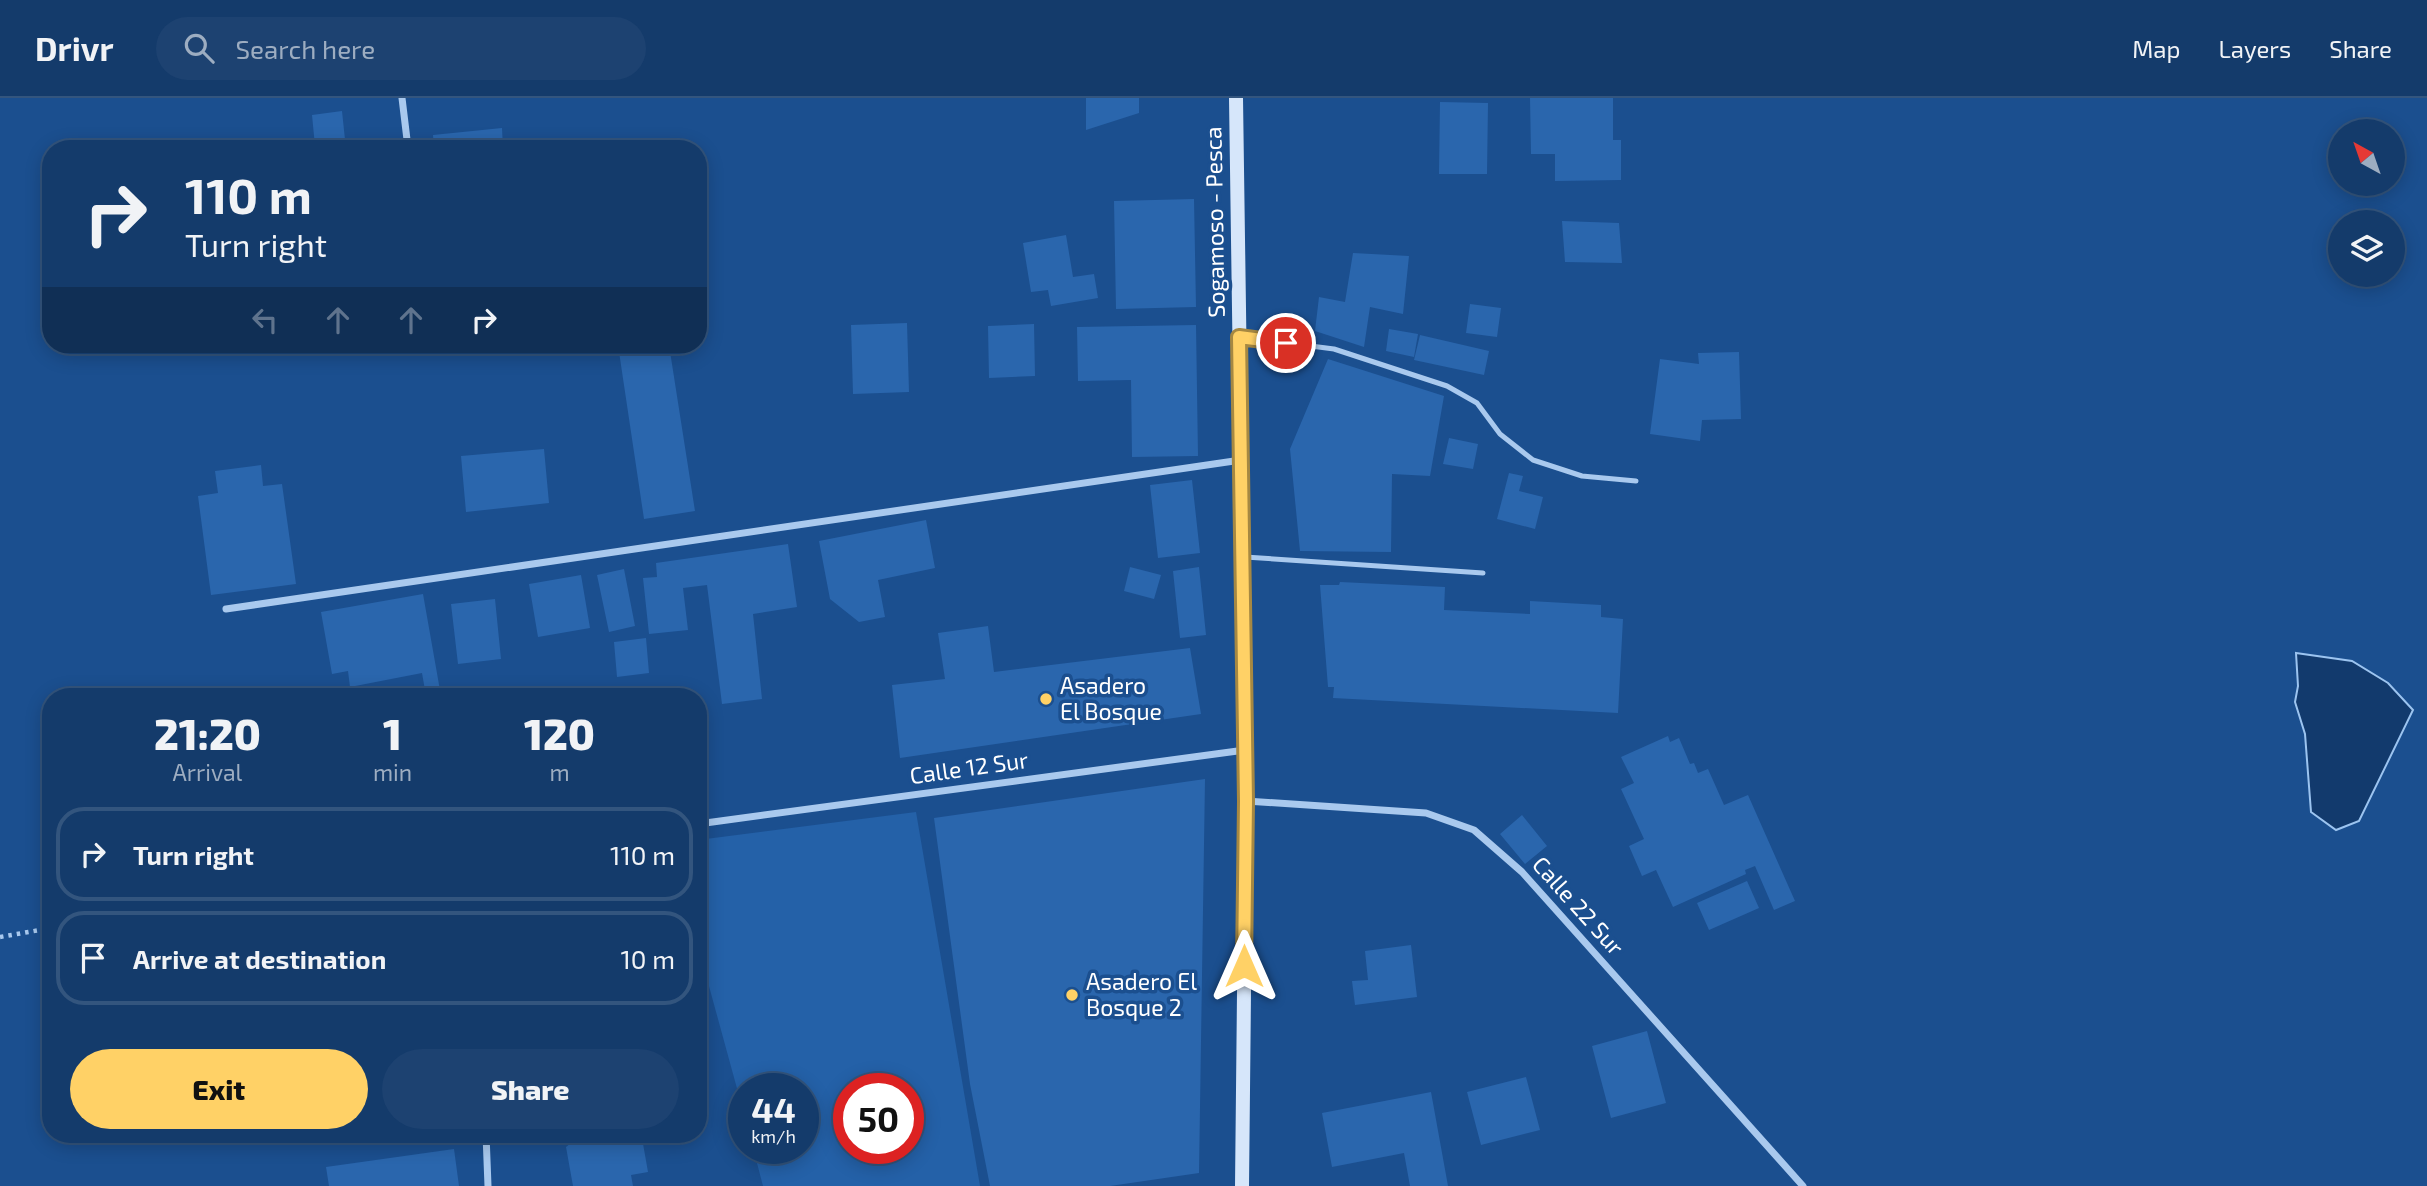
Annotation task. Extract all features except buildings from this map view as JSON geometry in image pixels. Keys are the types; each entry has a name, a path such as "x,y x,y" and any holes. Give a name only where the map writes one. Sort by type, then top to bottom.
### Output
{"main road":[{"name":"Sogamoso - Pesca","path":"1236,98 1246,801 1242,1186"}],"street":[{"path":"402,98 407,140"},
{"path":"226,609 1241,460"},
{"name":"Calle 12 Sur","path":"707,823 1245,750"},
{"name":"Calle 22 Sur","path":"1246,801 1426,813 1474,830 1522,872 1803,1186"},
{"path":"486,1143 488,1186"}],"lane":[{"path":"1239,337 1334,349 1447,386 1477,403 1500,434 1533,460 1582,476 1636,481"},
{"path":"1242,556 1483,573"}],"path":[{"path":"0,937 42,930"}],"shaded area":[{"path":"2296,653 2352,661 2388,683 2413,710 2359,821 2336,830 2311,812 2305,734 2295,702 2298,686"},
{"path":"916,812 980,1186 763,1186 757,1164 819,1164 819,1073 733,1073 707,979 707,839"}],"place":[{"name":"Asadero El Bosque","path":"1046,699"},
{"name":"Asadero El Bosque 2","path":"1072,995"}],"route":[{"path":"1244,966 1246,801 1239,337 1286,343"}]}
